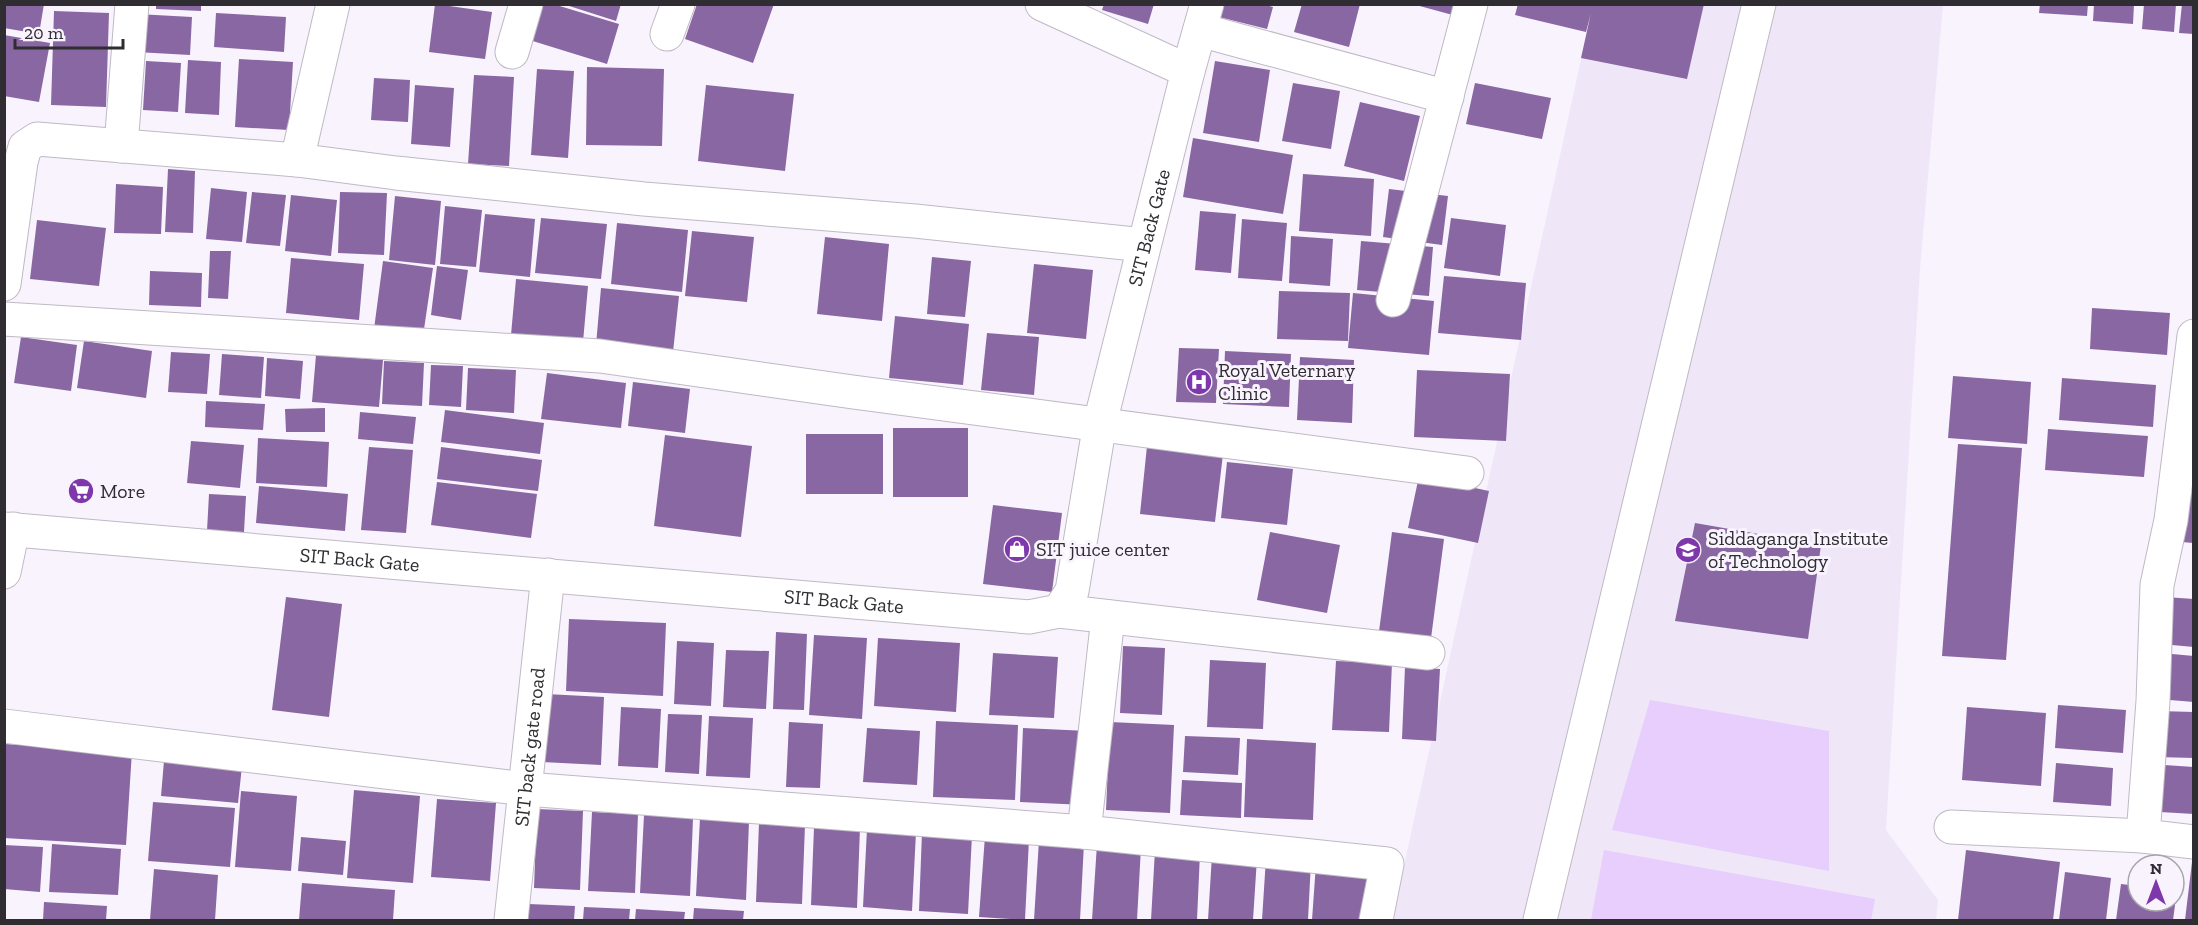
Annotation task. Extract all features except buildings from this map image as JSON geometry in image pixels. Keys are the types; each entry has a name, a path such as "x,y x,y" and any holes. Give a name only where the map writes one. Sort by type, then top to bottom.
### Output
{"street":[{"path":"121,146 132,4"},
{"path":"297,160 333,4"},
{"path":"512,52 526,4"},
{"path":"1042,4 1188,71"},
{"path":"1393,300 1471,4"},
{"path":"1540,921 1759,4"},
{"path":"1204,17 1447,97"},
{"name":"SIT Back Gate","path":"9,529 1029,618 1059,611 1072,591 1100,423 1188,71 1204,17"},
{"path":"4,284 21,162 25,147 37,138 297,160 396,173 644,199 915,221 1144,244"},
{"path":"4,319 600,356 1467,473"},
{"path":"2143,836 2153,701 2157,585 2171,520 2193,336"},
{"path":"4,572 9,529"},
{"name":"SIT back gate road","path":"511,921 548,575"},
{"path":"1059,611 1428,653"},
{"path":"1084,832 1108,617"},
{"path":"4,726 526,789 1084,832 1387,864 1376,921"},
{"path":"1951,827 2143,836 2193,842"}],"shaded area":[{"name":"Siddaganga Institute of Technology","path":"1593,5 1943,5 1920,269 1886,830 1938,900 1936,920 1392,920"},
{"path":"1650,700 1829,731 1829,871 1612,830"},
{"path":"1604,850 1875,899 1871,920 1591,920"}],"place":[{"name":"Royal Veternary Clinic","path":"1199,382"},
{"name":"More","path":"81,491"},
{"name":"SIT juice center","path":"1017,549"},
{"name":"Siddaganga Institute of Technology","path":"1688,550"}]}
